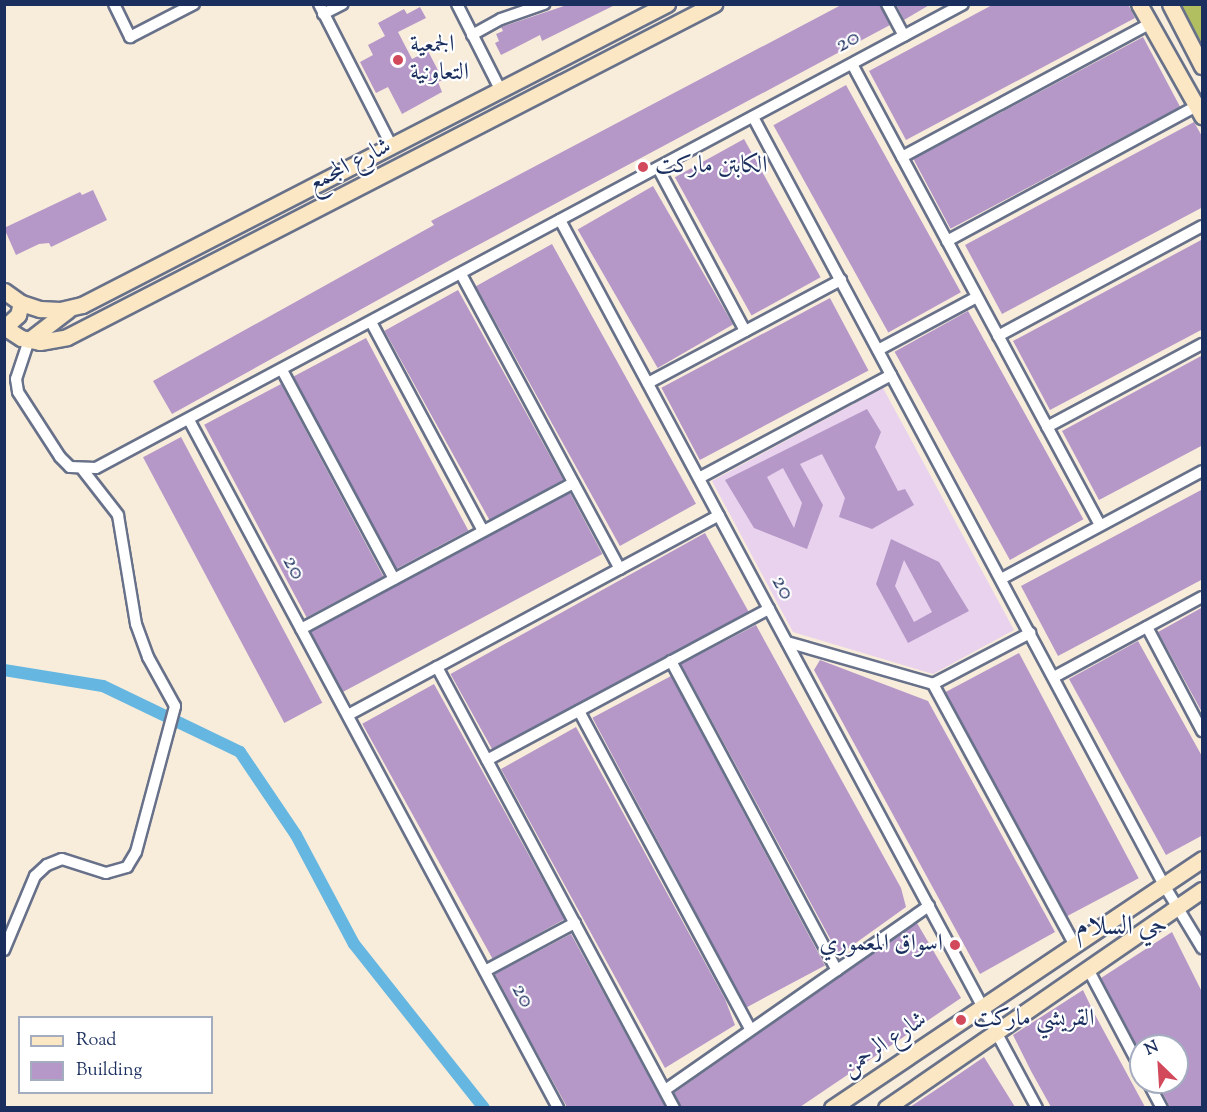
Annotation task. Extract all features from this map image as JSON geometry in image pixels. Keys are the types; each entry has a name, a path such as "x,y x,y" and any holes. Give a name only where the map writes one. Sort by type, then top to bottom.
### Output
{"street":[{"path":"114,4 130,37 194,4"},
{"path":"343,4 321,9 392,145"},
{"path":"457,4 500,89"},
{"path":"472,35 501,19 544,4"},
{"name":"شارع المجمع","path":"4,291 21,303 50,310 70,309 667,4"},
{"name":"شارع المجمع","path":"5,327 29,340 49,342 67,337 714,4"},
{"path":"886,4 904,36"},
{"name":"20","path":"558,1107 189,420 963,4"},
{"path":"947,241 1200,111 1139,4"},
{"path":"1170,4 1203,66"},
{"path":"902,157 1149,24"},
{"path":"852,64 1100,525"},
{"path":"753,117 1164,885 1180,906 1203,948"},
{"path":"415,132 426,152"},
{"path":"658,168 746,331"},
{"name":"20","path":"560,220 997,1032"},
{"path":"998,336 1203,226"},
{"path":"461,274 620,569"},
{"path":"648,383 841,280"},
{"path":"878,350 977,297"},
{"path":"5,327 18,315 21,303"},
{"path":"70,309 29,340 16,379 18,392 60,457 70,467 83,470 96,468 189,420"},
{"path":"371,322 483,531"},
{"path":"1047,427 1203,344"},
{"path":"282,370 394,579"},
{"path":"699,478 891,375"},
{"path":"4,950 35,876 47,865 62,860 106,873 127,867 136,852 175,706 148,657 135,624 118,515 83,470"},
{"path":"1001,579 1203,471"},
{"path":"301,628 573,483"},
{"path":"348,715 719,516"},
{"path":"1054,677 1203,597"},
{"path":"487,760 769,609"},
{"path":"1147,627 1203,731"},
{"path":"787,642 933,684 1030,633"},
{"path":"671,661 837,970"},
{"path":"437,667 674,1107"},
{"path":"933,684 1075,945"},
{"path":"579,711 750,1029"},
{"name":"شارع الرحمن","path":"832,1107 1203,859"},
{"path":"886,1107 1203,890"},
{"path":"665,1090 929,906"},
{"path":"485,971 575,923"},
{"path":"1088,969 1129,1046"},
{"path":"997,1032 1037,1107"}],"shaded area":[{"path":"883,388 1014,630 933,674 793,632 712,481"}],"green space":[{"path":"1179,5 1202,5 1202,47"}],"building":[{"path":"570,4 617,4 542,41 540,35 501,55 495,43 499,41 496,34 503,31 501,27"},
{"path":"843,4 880,4 890,25 452,259 172,414 153,381 434,225 431,221"},
{"path":"896,4 931,4 904,20"},
{"path":"994,4 1128,4 1135,18 906,140 869,71"},
{"name":"الجمعية التعاونية","path":"420,7 426,18 398,32 412,59 428,51 443,80 438,82 442,92 402,114 388,87 376,93 360,62 373,55 368,45 385,36 378,23 404,9 407,14"},
{"path":"1143,37 1180,107 951,229 913,159"},
{"path":"846,85 961,292 888,333 773,125"},
{"path":"1194,122 1203,138 1203,207 1002,314 965,245"},
{"path":"744,139 821,277 752,315 675,177"},
{"path":"653,186 733,325 658,368 578,230"},
{"path":"93,190 107,220 51,247 49,243 39,244 16,255 4,228 80,192 82,195"},
{"path":"1203,239 1203,329 1050,410 1013,341"},
{"path":"552,244 696,504 620,546 476,286"},
{"path":"458,290 563,480 490,521 385,331"},
{"path":"830,298 868,370 700,460 661,388"},
{"path":"968,311 1083,519 1010,560 895,352"},
{"path":"366,338 468,530 396,569 294,376"},
{"path":"1203,355 1203,445 1099,500 1062,431"},
{"path":"281,384 383,576 307,617 204,425"},
{"path":"867,409 881,432 875,447 898,491 905,489 914,505 872,529 839,517 845,498 822,454 800,464 823,505 807,549 754,528 725,480","holes":["783,468 802,503 794,528 767,477"]},
{"path":"181,437 322,703 284,723 143,457"},
{"path":"1203,489 1203,579 1058,656 1021,586"},
{"path":"570,493 602,554 343,692 310,631"},
{"path":"705,533 749,612 494,753 450,674"},
{"path":"891,539 939,562 969,611 908,643 876,584","holes":["904,560 932,612 914,622 895,586"]},
{"path":"1203,607 1203,714 1158,632"},
{"path":"756,625 901,888 906,907 839,955 681,664"},
{"path":"1138,641 1203,758 1203,835 1166,855 1069,679"},
{"path":"1019,653 1139,878 1065,917 946,692"},
{"path":"820,660 928,701 1055,932 980,974 814,670"},
{"path":"671,676 825,966 746,1007 592,718"},
{"path":"434,684 564,919 493,959 362,724"},
{"path":"576,727 725,999 735,1025 665,1068 501,769"},
{"path":"917,923 961,998 800,1107 681,1107 674,1093"},
{"path":"1172,932 1203,994 1203,1107 1170,1107 1163,1094 1189,1094 1189,1034 1131,1034 1101,978"},
{"path":"571,934 665,1107 567,1107 525,1031 495,974"},
{"path":"1083,990 1129,1078 1129,1094 1138,1094 1145,1107 1051,1107 1013,1035"},
{"path":"984,1057 1015,1107 910,1107 943,1085"}],"waterway":[{"path":"4,670 103,686 240,752 296,835 354,944 484,1108"}],"place":[{"name":"الجمعية التعاونية","path":"398,60"},
{"name":"الكابتن ماركت","path":"643,167"},
{"name":"اسواق المعموري","path":"955,945"},
{"name":"القريشي ماركت","path":"961,1020"}],"district":[{"name":"حي السلام","path":"1122,928"}]}
